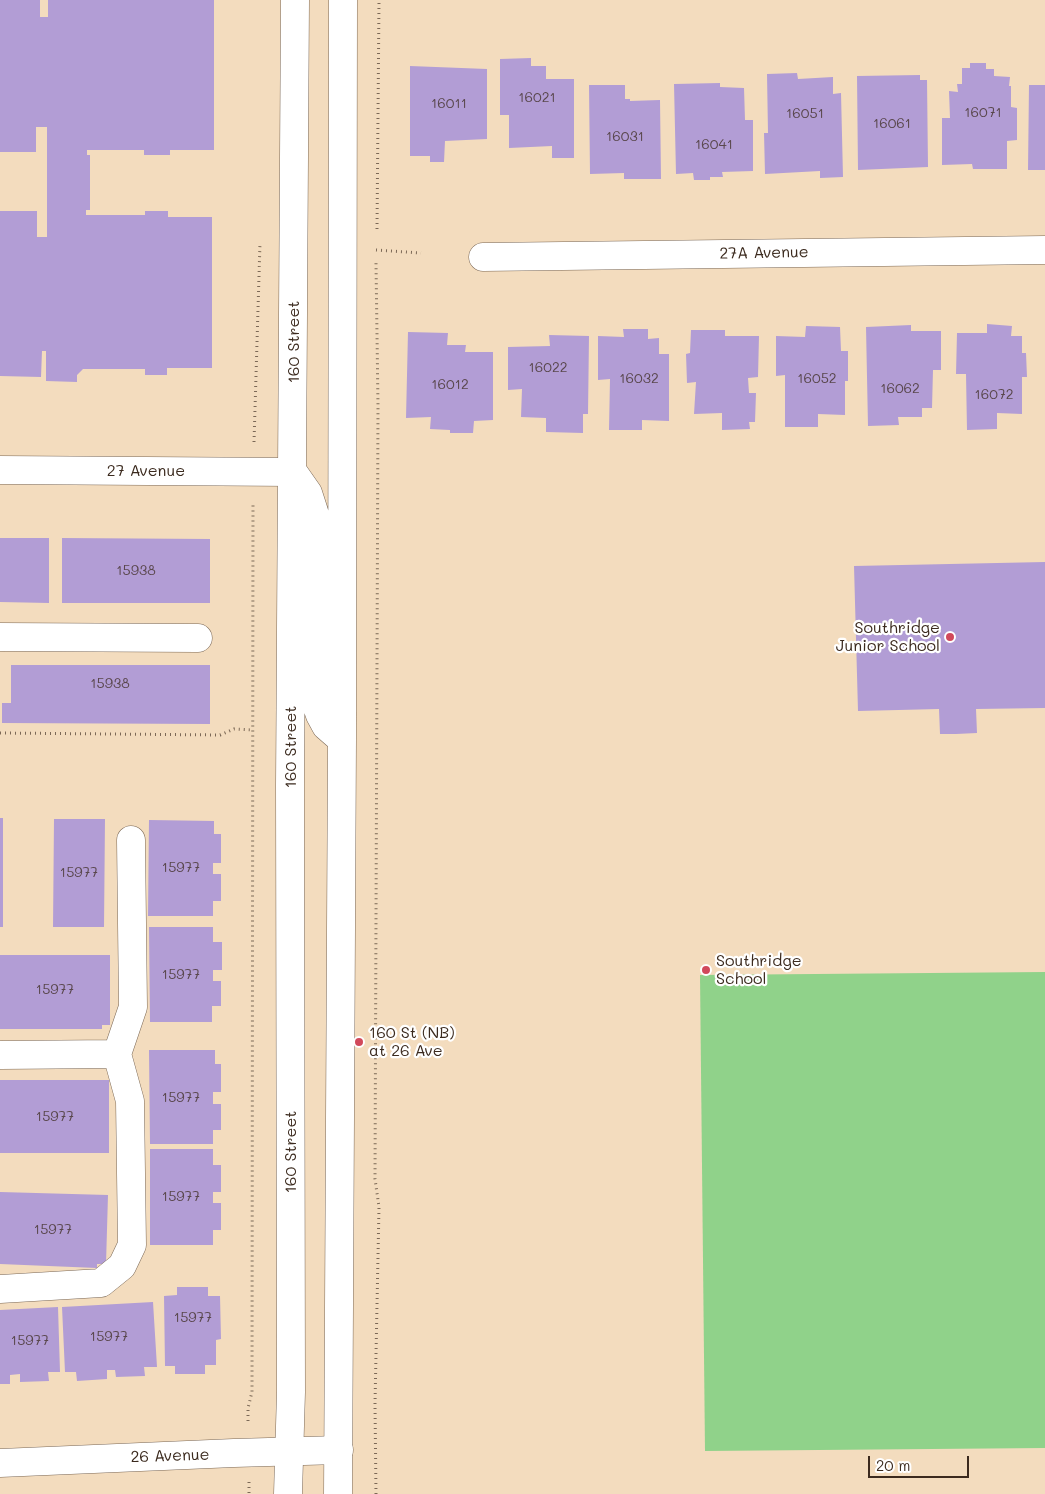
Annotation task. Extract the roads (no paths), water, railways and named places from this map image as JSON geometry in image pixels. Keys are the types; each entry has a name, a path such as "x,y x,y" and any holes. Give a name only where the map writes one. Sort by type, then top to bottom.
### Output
{"main road":[{"name":"160 Street","path":"288,1494 291,1392 290,784 295,0"},
{"path":"338,1494 343,0"},
{"name":"27A Avenue","path":"483,257 1045,250"},
{"name":"27 Avenue","path":"0,470 293,472"},
{"path":"293,472 308,493 316,518 315,701 326,726 342,740"},
{"path":"0,637 198,638"},
{"path":"0,1289 101,1283 122,1266 132,1245 130,1101 117,1054 133,1007 131,840"},
{"path":"0,1054 117,1054"},
{"name":"26 Avenue","path":"0,1463 339,1450"}],"place":[{"name":"Southridge Junior School","path":"950,637"},
{"name":"Southridge School","path":"706,970"},
{"name":"160 St (NB) at 26 Ave","path":"359,1042"}]}
